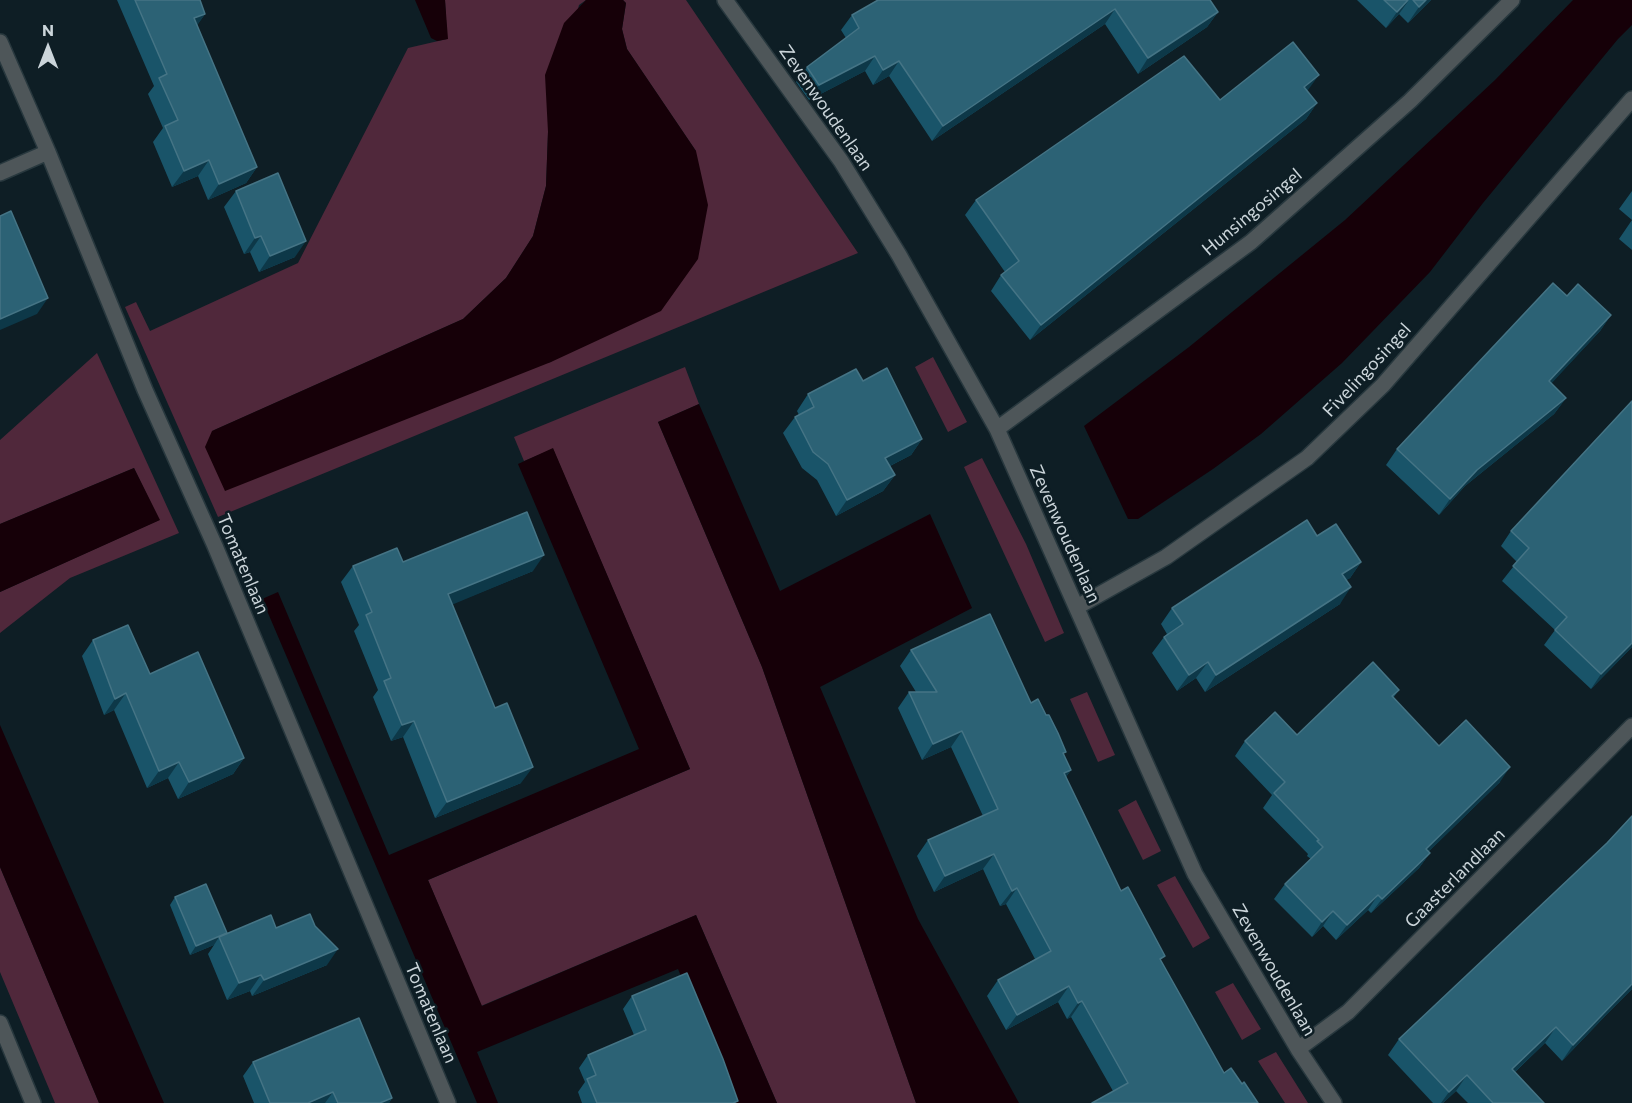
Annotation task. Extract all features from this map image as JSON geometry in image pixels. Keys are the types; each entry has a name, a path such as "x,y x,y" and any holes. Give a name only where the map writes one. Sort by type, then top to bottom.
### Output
{"street":[{"name":"Hunsingosingel","path":"997,429 1251,242 1410,101 1512,0"},
{"name":"Zevenwoudenlaan","path":"731,2 841,161 899,255 997,429 1195,874 1298,1049 1334,1103"},
{"name":"Tomatenlaan","path":"0,42 48,152 145,390 215,546 448,1103"},
{"name":"Fivelingosingel","path":"1077,607 1166,557 1307,459 1383,385 1632,99"},
{"path":"0,173 48,152"},
{"name":"Gaasterlandlaan","path":"1298,1049 1348,1012 1632,726"},
{"path":"0,1023 33,1103"}],"shaded area":[{"path":"415,0 445,0 448,39 437,41 431,38"},
{"path":"445,0 586,0 579,5 548,132 546,186 533,236 506,278 463,319 212,431 551,362 696,151 627,49 622,29 626,3 623,0 686,0 858,253 218,517 125,307 136,302 150,331 298,263 408,48 447,39"},
{"path":"586,0 623,0 626,3 622,29 627,49 696,151 708,205 698,259 661,311 551,362 225,491 205,447 212,431 463,319 506,278 533,236 546,186 548,132 545,75 564,23"},
{"path":"1573,0 1632,0 1632,25 1483,203 1430,272 1342,363 1261,434 1138,519 1128,519 1084,426 1189,347 1345,220 1495,80"},
{"path":"97,353 179,533 70,578 0,633 0,592 159,520 134,468 0,524 0,440"},
{"path":"933,357 967,422 948,432 915,367"},
{"path":"685,367 699,404 658,422 762,667 916,1103 777,1103 696,915 481,1006 428,880 690,769 553,449 524,461 514,437"},
{"path":"699,404 780,591 930,514 972,608 820,687 918,919 1019,1103 916,1103 762,667 658,422"},
{"path":"553,448 690,769 428,880 482,1006 696,915 777,1103 735,1103 678,969 477,1052 498,1103 477,1103 262,599 278,592 389,855 639,749 518,464"},
{"path":"982,458 1026,544 1064,633 1045,642 964,467"},
{"path":"134,468 160,520 0,592 0,524"},
{"path":"1087,692 1115,755 1098,762 1070,699"},
{"path":"0,725 164,1103 99,1103 0,867"},
{"path":"1136,800 1161,851 1143,860 1118,810"},
{"path":"0,867 99,1103 55,1103 0,972"},
{"path":"1175,876 1210,938 1193,948 1157,885"},
{"path":"1233,983 1261,1029 1242,1040 1215,992"},
{"path":"1276,1052 1308,1103 1285,1103 1258,1061"}],"building":[{"path":"135,0 200,0 205,14 194,18 257,167 219,184 209,160 184,171 165,126 178,120 159,78 167,74"},
{"path":"878,0 1210,0 1218,12 1148,58 1115,9 943,126 899,61 883,70 875,56 819,85 807,67 859,28 852,15"},
{"path":"1384,0 1408,0 1397,12"},
{"path":"1413,0 1426,0 1419,7"},
{"path":"1293,42 1319,75 1304,87 1317,103 1041,325 1001,275 1019,261 976,200 1184,56 1220,100"},
{"path":"278,173 306,241 270,256 261,236 255,238 236,191"},
{"path":"11,211 48,298 0,319 0,216"},
{"path":"1553,283 1567,296 1578,284 1611,315 1549,381 1566,398 1477,470 1450,499 1397,449"},
{"path":"887,368 922,439 885,458 895,475 847,500 828,464 813,452 795,417 814,407 808,394 856,369 863,381"},
{"path":"1632,401 1632,643 1601,674 1555,630 1567,617 1513,566 1529,548 1511,531"},
{"path":"527,512 544,555 448,594 495,708 507,703 533,767 447,802 414,721 402,725 384,681 391,678 366,615 372,612 353,566 397,548 403,562"},
{"path":"1307,520 1317,536 1336,524 1361,562 1342,574 1351,587 1216,675 1208,662 1189,675 1164,637 1183,624 1172,608"},
{"path":"990,614 1031,703 1038,699 1058,733 1066,752 1063,753 1071,770 1064,773 1121,891 1128,887 1165,956 1160,959 1224,1073 1231,1068 1258,1103 1092,1103 1128,1083 1082,1001 1078,1003 1069,986 1017,1015 998,980 1051,951 1017,888 1012,891 994,854 945,876 928,840 998,809 962,731 933,744 909,692 937,692 911,650"},
{"path":"128,625 150,674 198,652 244,758 189,782 179,762 159,771 126,693 115,699 93,640"},
{"path":"1373,662 1399,690 1392,696 1439,746 1466,720 1510,767 1426,849 1430,853 1382,899 1378,895 1347,925 1333,911 1322,922 1285,884 1323,847 1274,793 1285,782 1245,741 1275,712 1297,735"},
{"path":"1632,816 1632,984 1573,1045 1556,1027 1512,1069 1544,1103 1493,1103 1467,1075 1449,1092 1399,1039 1607,843"},
{"path":"206,884 227,933 196,946 175,897"},
{"path":"310,914 315,926 338,949 264,980 261,975 239,983 219,937 271,915 276,928"},
{"path":"687,973 738,1101 733,1103 597,1103 587,1079 596,1075 588,1055 646,1030 632,996"},
{"path":"359,1018 392,1098 380,1103 338,1103 333,1092 308,1103 270,1103 253,1062"}]}
